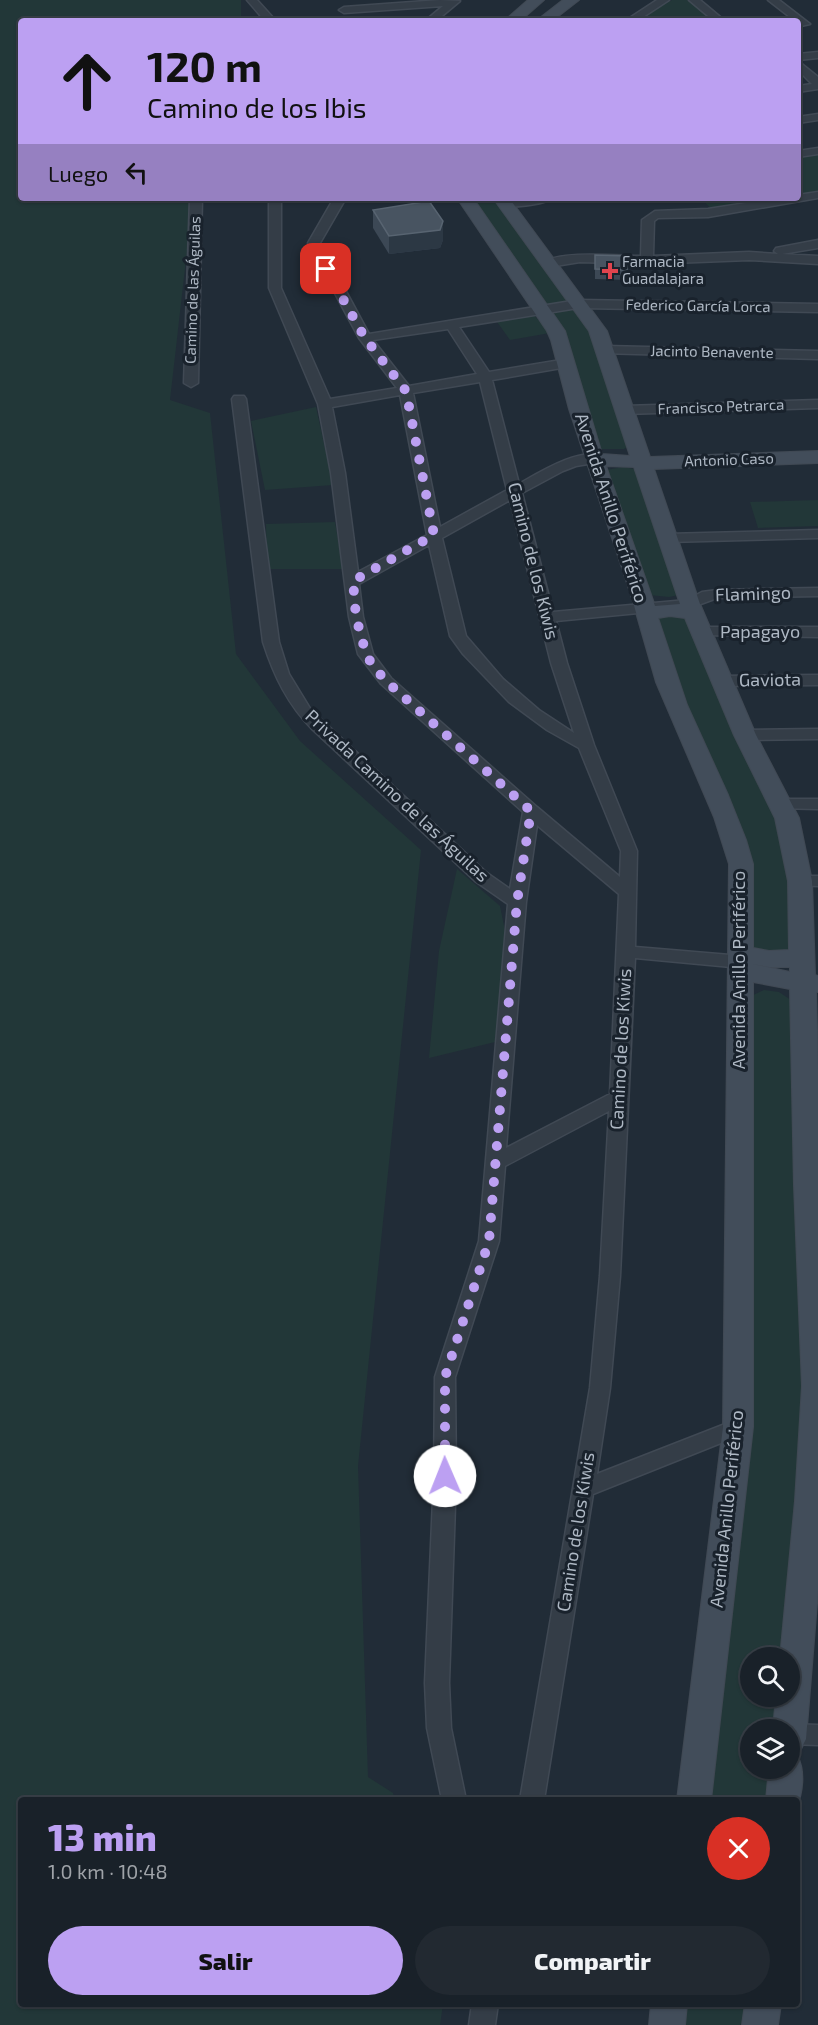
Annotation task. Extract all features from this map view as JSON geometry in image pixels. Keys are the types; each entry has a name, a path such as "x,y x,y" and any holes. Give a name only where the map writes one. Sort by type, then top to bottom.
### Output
{"street":[{"path":"252,0 267,18"},
{"path":"333,0 351,18"},
{"path":"515,18 537,0"},
{"path":"547,18 572,0"},
{"path":"635,18 664,0"},
{"path":"694,0 716,18"},
{"path":"773,0 794,18"},
{"path":"344,10 455,1"},
{"path":"434,18 455,1"},
{"path":"801,24 818,22"},
{"path":"801,57 818,55"},
{"path":"801,67 818,85"},
{"path":"801,88 818,85"},
{"path":"801,120 818,117"},
{"path":"801,154 818,151"},
{"path":"801,198 818,195"},
{"name":"Camino de las Águilas","path":"191,383 196,201"},
{"path":"275,201 276,288 325,404 338,472 356,617 366,654 386,681 531,811 627,892"},
{"path":"338,201 314,243 365,338 406,391 434,535 458,636 466,651 540,718 572,740 586,746"},
{"path":"471,208 488,212 506,205 529,201"},
{"path":"695,201 708,213"},
{"path":"647,257 650,217 708,213 781,201"},
{"path":"506,205 594,325 605,350 693,612 745,735 781,804 809,881 808,977 818,1386 809,1612 791,1719"},
{"name":"Avenida Anillo Periférico","path":"471,208 541,309 562,345 578,408 668,684 736,844 741,880 738,1427 694,1797"},
{"path":"749,256 818,244"},
{"path":"800,248 801,252 814,260"},
{"path":"544,256 580,258 749,256 814,260"},
{"path":"365,338 577,303"},
{"name":"Federico García Lorca","path":"577,303 818,308"},
{"name":"Camino de los Kiwis","path":"451,324 485,377 559,663 586,746 629,851 610,1276 600,1388 532,1797"},
{"name":"Jacinto Benavente","path":"605,350 818,355"},
{"path":"325,404 567,363"},
{"name":"Privada Camino de las Águilas","path":"239,399 267,625 281,674 292,694 305,713 319,727 481,877 517,902"},
{"name":"Francisco Petrarca","path":"624,410 818,404"},
{"name":"Antonio Caso","path":"595,460 620,464 640,459 818,457"},
{"path":"353,581 515,491 573,462 595,460"},
{"path":"667,538 818,534"},
{"name":"Flamingo","path":"693,612 700,598 717,594 818,592"},
{"path":"547,617 644,607 693,612"},
{"name":"Papagayo","path":"693,612 818,632"},
{"name":"Gaviota","path":"723,681 818,680"},
{"path":"745,735 818,734"},
{"path":"781,804 818,804"},
{"path":"453,1797 439,1728 437,1683 445,1476 445,1377 489,1241 517,902 531,811"},
{"path":"626,958 741,969 769,959 808,977"},
{"path":"741,969 768,986 808,977"},
{"path":"496,1162 618,1098"},
{"path":"583,1489 738,1427"},
{"path":"800,1734 818,1735"},
{"path":"783,1797 785,1779"},
{"path":"482,2025 485,2007"},
{"path":"666,2025 669,2007"},
{"path":"760,2025 763,2007"}],"green space":[{"path":"0,0 241,0 241,18 18,18 18,201 193,201 170,400 210,413 236,654 300,741 421,850 358,1466 368,1777 393,1793 394,1797 18,1797 18,2007 443,2007 440,2025 0,2025"},
{"path":"672,0 689,0 712,18 641,18"},
{"path":"818,154 818,192 801,195 801,157"},
{"path":"471,201 500,201 593,332 627,447 597,449 572,369"},
{"path":"703,201 764,201 713,210"},
{"path":"533,314 550,333 510,340 495,319"},
{"path":"316,407 333,485 265,490 251,421"},
{"path":"623,467 635,469 679,595 669,597 649,595 606,470"},
{"path":"818,500 818,526 758,528 750,502"},
{"path":"335,522 343,569 267,569 266,524"},
{"path":"679,615 688,619 787,835 796,942 788,953 753,951 747,854 685,712 656,618"},
{"path":"457,869 500,906 510,956 495,1042 429,1058 439,951"},
{"path":"764,990 779,992 791,1000 806,1376 786,1647 740,1647 740,1707 781,1707 780,1719 740,1719 740,1779 774,1779 772,1797 702,1797 751,996"},
{"path":"676,2007 750,2007 749,2013 740,2025 674,2025"}],"building":[{"path":"429,201 443,221 440,230 389,236 373,210"},
{"path":"595,255 627,256 627,270 595,269"}],"place":[{"name":"Farmacia Guadalajara","path":"610,271"}],"route":[{"path":"326,269 365,338 406,391 434,535 353,581 356,617 366,654 386,681 531,811 517,902 489,1241 445,1377 443,1412 445,1476"}]}
